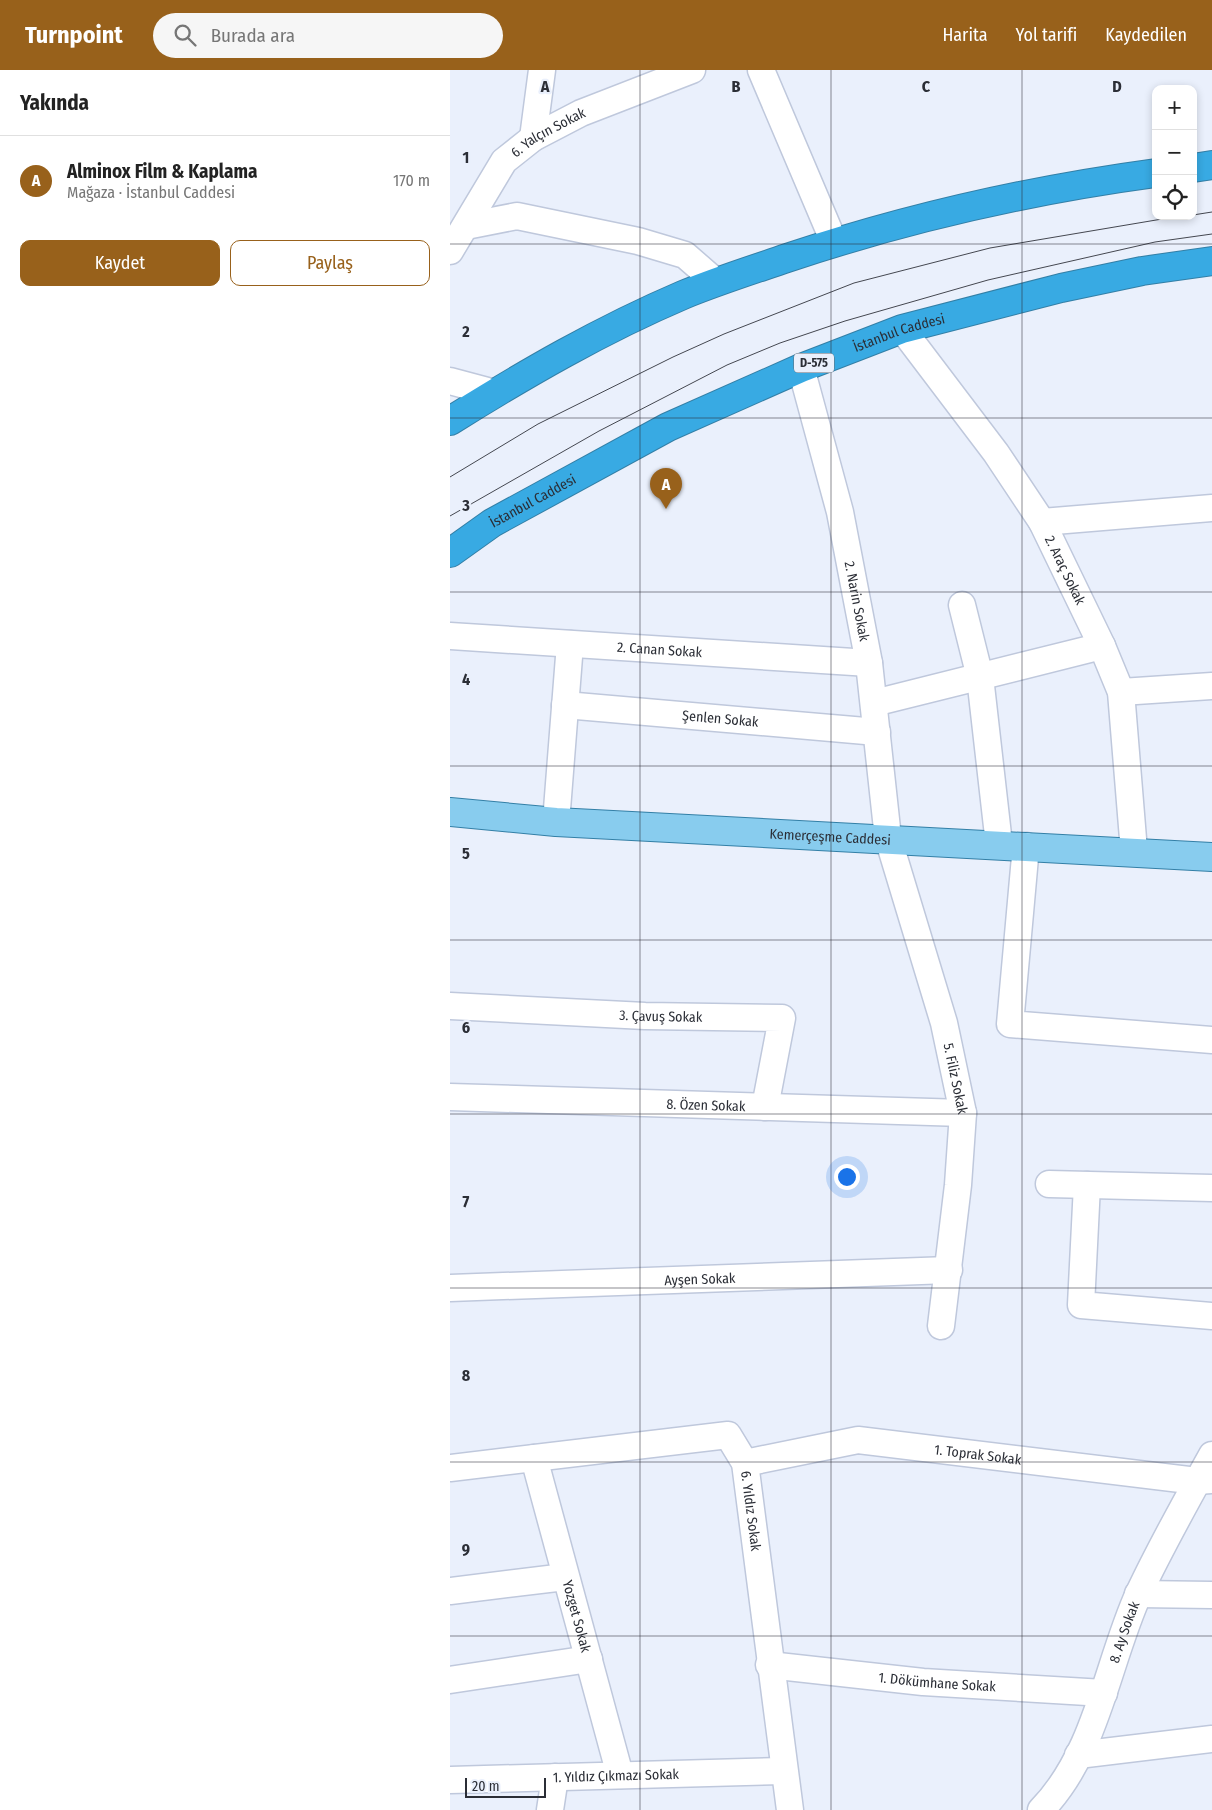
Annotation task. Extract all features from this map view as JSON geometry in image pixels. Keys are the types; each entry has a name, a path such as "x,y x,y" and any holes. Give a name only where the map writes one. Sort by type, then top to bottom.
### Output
{"highway":[{"path":"1197,167 1212,165"},
{"path":"450,421 567,351 614,327 716,282 834,242 961,208 1040,192 1152,174"},
{"name":"İstanbul Caddesi","path":"450,553 492,523 668,427 800,368 902,329 1061,288 1142,271 1212,261"}],"main road":[{"name":"Kemerçeşme Caddesi","path":"450,812 556,822 888,838 1212,857"}],"street":[{"path":"533,138 542,70"},
{"name":"6. Yalçın Sokak","path":"450,251 504,161 533,138 581,113 692,70"},
{"path":"761,70 834,242"},
{"path":"466,226 517,216 638,241 685,255 716,282"},
{"name":"2. Araç Sokak","path":"902,329 996,454 1042,522 1102,646 1121,692 1134,852"},
{"name":"2. Narin Sokak","path":"800,368 840,512 870,663 888,838"},
{"path":"450,381 495,393"},
{"path":"1042,522 1212,508"},
{"path":"962,605 980,677 999,844"},
{"name":"2. Canan Sokak","path":"450,636 870,663"},
{"path":"556,822 570,644"},
{"path":"874,703 1102,646"},
{"path":"1121,692 1212,686"},
{"name":"Şenlen Sokak","path":"565,705 877,732"},
{"name":"5. Filiz Sokak","path":"888,838 944,1023 963,1113 942,1326"},
{"path":"1026,846 1010,1024 1212,1040"},
{"name":"3. Çavuş Sokak","path":"450,1006 645,1016 782,1018 765,1107"},
{"name":"8. Özen Sokak","path":"450,1097 963,1113"},
{"path":"1049,1184 1212,1188"},
{"path":"1087,1184 1081,1305 1212,1316"},
{"name":"Ayşen Sokak","path":"450,1288 949,1270"},
{"name":"6. Yıldız Sokak","path":"450,1468 728,1435 745,1463 769,1665 790,1810"},
{"name":"1. Toprak Sokak","path":"745,1463 858,1440 1205,1481"},
{"name":"8. Ay Sokak","path":"1041,1810 1052,1799 1078,1755 1104,1693 1138,1594 1205,1481 1212,1455"},
{"name":"Yozget Sokak","path":"534,1458 620,1775"},
{"path":"450,1591 565,1577"},
{"path":"1138,1594 1212,1594"},
{"path":"450,1680 589,1659"},
{"name":"1. Dökümhane Sokak","path":"769,1665 923,1682 1104,1693"},
{"path":"1078,1755 1212,1739"},
{"name":"1. Yıldız Çıkmazı Sokak","path":"450,1780 783,1771"},
{"path":"550,1810 555,1777"}],"tram line":[{"path":"1197,214 1212,212"},
{"path":"450,477 538,424 673,357 724,334 854,283 990,248 1156,220"},
{"path":"450,516 599,431 727,365 780,343 845,321 988,280 1155,242 1212,234"}],"place":[{"name":"Alminox Film & Kaplama","path":"666,509"}]}
